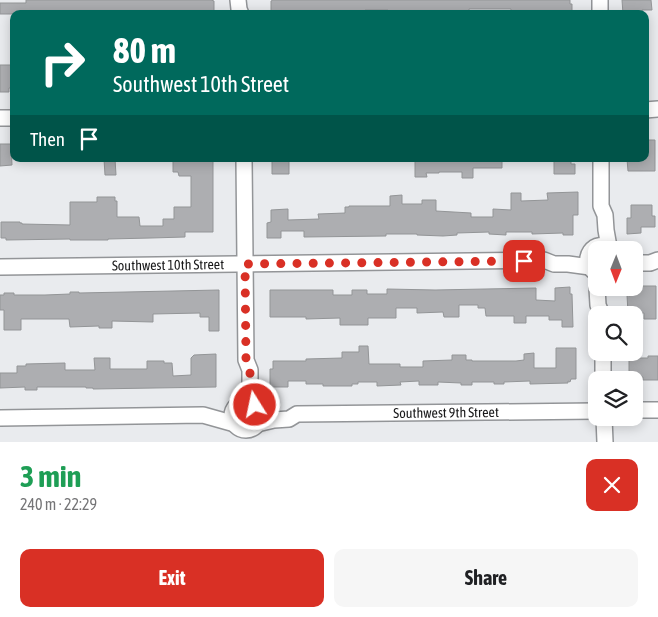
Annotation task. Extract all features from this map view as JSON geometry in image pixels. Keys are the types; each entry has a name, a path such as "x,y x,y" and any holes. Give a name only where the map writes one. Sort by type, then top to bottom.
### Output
{"street":[{"path":"244,162 246,360 250,370 250,385 260,416 250,442"},
{"path":"601,162 601,206 605,215 609,241"},
{"path":"594,241 597,214 601,206"},
{"name":"Southwest 10th Street","path":"0,267 544,260 554,256 575,255 588,250"},
{"path":"643,256 658,259"},
{"path":"643,263 650,263 658,259"},
{"name":"Southwest 10th Street","path":"544,260 554,264 568,264 588,271"},
{"path":"242,442 232,416 241,392 241,369 246,360"},
{"path":"203,415 210,411 237,406 246,402 256,406"},
{"name":"Southwest 9th Street","path":"256,406 272,410 289,410 297,414 588,411"},
{"path":"643,410 658,410"},
{"name":"Southwest 9th Street","path":"256,425 274,420 289,419 297,414"},
{"path":"0,418 203,415 236,425 242,429 256,425"},
{"path":"604,426 604,442"}],"building":[{"path":"26,0 211,0 214,1 214,10 10,10 10,14 0,14 0,3 26,3"},
{"path":"570,0 572,10 271,10 271,1"},
{"path":"622,0 651,0 652,10 623,10"},
{"path":"0,65 10,65 9,92 0,92"},
{"path":"649,140 655,140 655,171 628,171 627,162 649,162"},
{"path":"0,144 10,144 10,162 12,162 12,165 0,166"},
{"path":"104,162 115,162 116,175 105,175"},
{"path":"173,162 213,162 213,232 185,232 185,237 108,240 6,240 6,238 1,238 1,222 70,225 70,202 97,202 97,197 115,197 115,201 117,201 117,217 139,217 140,226 163,226 163,219 174,219 174,207 191,207 191,176 179,176 178,172 173,172"},
{"path":"272,162 289,162 289,174 272,174"},
{"path":"415,162 502,162 502,168 473,168 473,178 462,178 462,172 426,173 427,177 415,177"},
{"path":"554,162 571,162 571,164 575,164 575,174 554,174"},
{"path":"578,192 578,215 573,215 573,235 563,235 563,233 532,234 532,232 506,232 506,235 489,234 489,232 457,233 457,235 443,236 386,234 386,236 304,237 304,231 281,231 281,238 267,238 267,223 271,222 271,210 288,209 288,220 319,219 318,214 345,213 345,207 349,206 390,206 390,196 402,195 402,204 422,204 422,200 436,200 436,211 471,213 471,217 493,217 493,209 511,210 511,193 521,193 521,201 548,200 547,193"},
{"path":"631,205 652,205 655,227 641,227 641,233 627,234 627,218 631,218"},
{"path":"643,286 656,286 656,319 644,319 643,306 628,306 627,296 643,296"},
{"path":"570,287 573,327 562,327 562,320 549,320 549,316 526,316 526,323 514,323 514,316 486,316 485,308 478,308 478,305 459,305 459,317 444,317 443,312 417,313 417,308 396,308 396,318 368,318 368,325 340,325 340,318 270,317 270,290 333,290 333,295 352,295 352,290 367,290 367,294 387,294 387,289 536,288 536,300 555,301 555,288"},
{"path":"219,290 219,331 209,331 209,317 200,317 200,313 153,314 153,322 112,321 112,328 99,328 99,326 70,327 69,319 21,319 21,330 4,330 4,310 0,310 0,295 4,295 4,293 14,293 14,295 45,295 70,294 70,292"},
{"path":"359,346 368,346 369,364 400,364 400,367 423,367 423,361 452,360 452,355 466,355 466,360 472,361 516,361 524,360 524,354 534,353 534,368 556,368 556,348 576,348 576,379 571,379 568,383 530,384 530,381 494,384 494,382 472,382 472,385 461,385 461,383 438,382 438,385 419,385 419,381 400,382 401,385 377,386 377,382 358,382 358,384 352,384 352,386 323,386 323,384 306,384 306,381 288,381 288,387 270,387 270,369 273,369 273,361 342,358 342,352 359,352"},
{"path":"216,354 216,387 93,389 86,387 37,387 37,390 25,390 25,387 0,388 0,373 17,373 17,366 26,366 26,364 65,363 65,370 95,370 94,358 110,358 110,369 147,369 147,361 164,361 164,363 172,363 173,376 191,375 191,358 194,355"},
{"path":"648,356 658,356 658,380 643,380 643,371 629,371 629,361 643,361 643,358 648,358"}],"route":[{"path":"255,405 250,385 250,370 246,360 245,264 524,261"}]}
